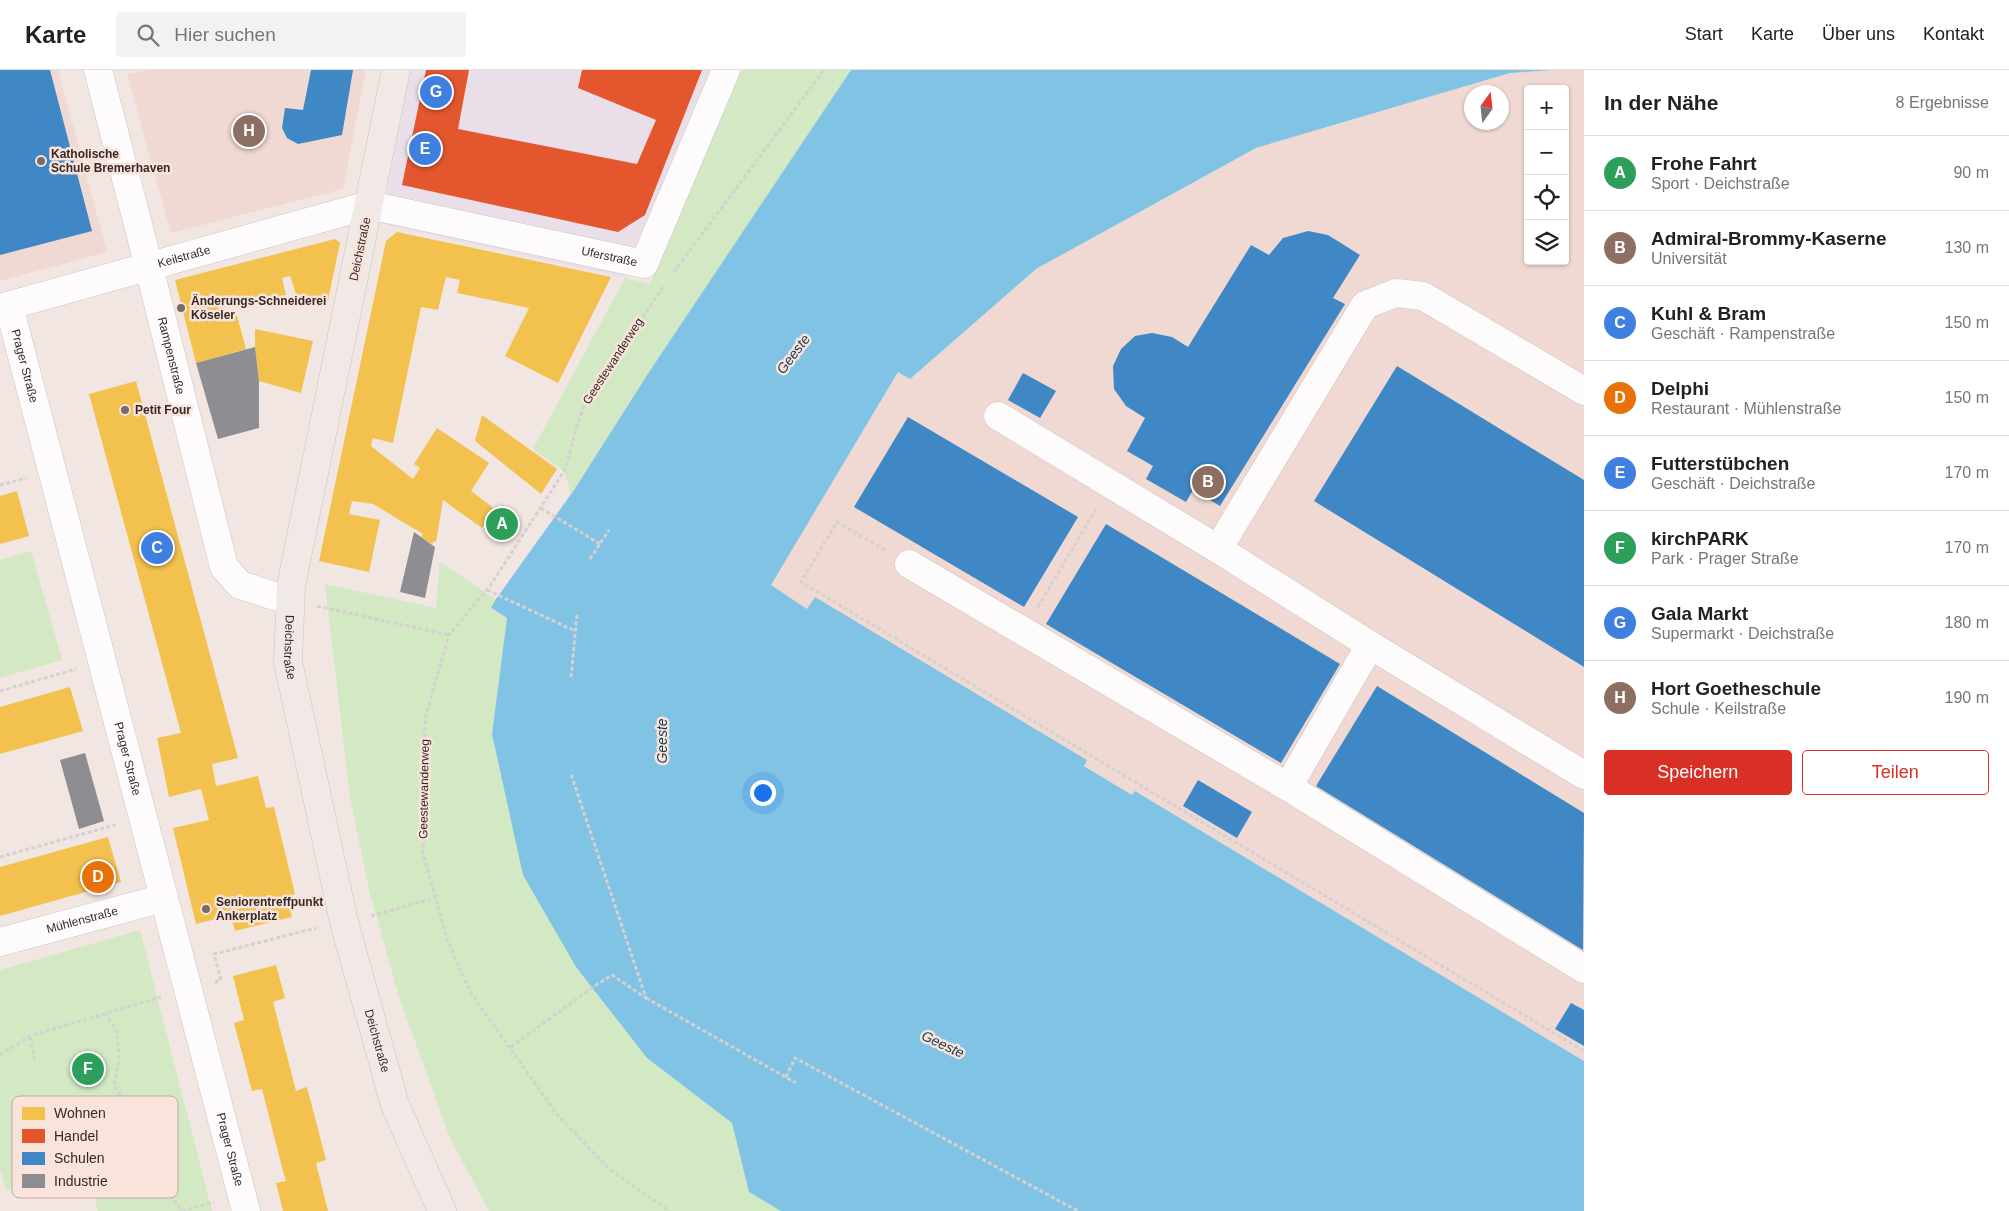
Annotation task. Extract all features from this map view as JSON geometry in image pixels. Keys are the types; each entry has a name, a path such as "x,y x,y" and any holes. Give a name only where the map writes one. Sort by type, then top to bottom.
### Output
{"main road":[{"name":"Deichstraße","path":"396,70 293,577 290,600 288,662 344,922 395,1105 442,1211"}],"street":[{"name":"Rampenstraße","path":"98,70 224,567 240,585 290,600"},
{"name":"Uferstraße","path":"369,205 644,264 726,70"},
{"name":"Keilstraße","path":"5,307 369,205"},
{"path":"1218,548 1365,305 1396,293 1423,296 1584,391"},
{"name":"Prager Straße","path":"5,307 102,662 244,1203"},
{"path":"998,416 1110,485 1218,548 1370,645 1584,775"},
{"path":"909,564 1288,787 1584,969"},
{"path":"1288,787 1370,645"},
{"name":"Mühlenstraße","path":"0,942 164,898"}],"path":[{"path":"672,274 824,70"},
{"name":"Geestewanderweg","path":"666,282 585,402 566,468 490,586 449,635 426,715 421,776 424,831 423,853 434,898 447,939 471,993 556,1113 608,1168 669,1211"},
{"path":"1024,631 1110,485"},
{"path":"540,508 600,544"},
{"path":"909,564 837,522 801,582 1584,1051"},
{"path":"590,559 609,530"},
{"path":"487,590 575,631"},
{"path":"290,600 449,635"},
{"path":"571,677 577,614"},
{"path":"0,690 102,662"},
{"path":"571,774 646,998"},
{"path":"0,857 143,817"},
{"path":"380,914 434,898"},
{"path":"0,1055 30,1036 221,980 214,954 298,932"},
{"path":"511,1047 612,975 646,998 796,1083"},
{"path":"105,1013 117,1032 119,1059 114,1085 121,1096"},
{"path":"30,1036 34,1063"},
{"path":"786,1077 795,1058 1078,1211"},
{"path":"172,1198 182,1211 244,1203"}],"shaded area":[{"name":"Katholische Schule Bremerhaven","path":"0,70 58,70 107,252 0,281"},
{"path":"150,70 366,70 343,189 171,233 127,74"},
{"path":"410,70 710,70 625,278 381,224"},
{"path":"1584,70 1584,1061 1136,791 1132,795 1084,765 1087,760 815,598 807,609 771,585 898,372 910,379 1036,269 1256,148 1464,87 1464,130 1509,130 1509,85 1469,85 1510,73"}],"green space":[{"path":"742,70 851,70 651,369 571,494 564,471 533,449 625,278 650,284 731,90"},
{"path":"31,551 62,660 0,678 0,560"},
{"path":"440,562 496,599 491,609 507,618 492,734 576,967 647,1058 732,1123 749,1192 781,1211 489,1211 450,1138 399,997 369,890 350,797 325,584 436,608"},
{"path":"140,930 212,1211 98,1211 95,1198 178,1198 178,1096 12,1096 12,1188 6,1190 0,1169 0,970"}],"water":[{"name":"Geeste","path":"851,70 1553,70 1510,73 1464,85 1464,87 1256,148 1036,269 910,379 898,372 771,585 807,609 815,597 1087,760 1084,766 1132,795 1135,791 1584,1061 1584,1211 781,1211 749,1192 732,1123 647,1058 576,967 523,875 492,734 507,618 491,608 574,490 651,369"}],"building: Wohnen":[{"path":"397,232 611,277 558,383 505,356 529,308 457,293 460,280 446,277 438,310 421,307 393,443 373,438 371,446 413,479 420,468 414,464 437,428 489,463 471,491 496,510 482,528 443,500 436,542 434,541 432,544 421,537 423,534 373,504 352,501 349,514 380,520 369,572 319,561 386,241"},
{"path":"335,239 340,243 328,300 296,294 290,276 282,278 286,295 267,300 266,294 218,306 221,316 236,312 246,349 196,363 175,280"},
{"path":"255,329 313,341 301,393 259,381"},
{"path":"136,381 238,758 212,764 216,786 258,776 266,808 274,807 295,894 287,896 292,917 235,931 231,915 196,924 173,828 209,820 201,789 169,797 157,738 181,733 89,394"},
{"path":"482,415 557,469 541,494 475,441"},
{"path":"17,491 29,536 0,544 0,496"},
{"path":"70,687 83,731 0,754 0,707"},
{"path":"108,837 121,882 0,916 0,867"},
{"path":"276,965 285,998 273,1002 296,1091 307,1087 326,1160 316,1163 328,1211 283,1211 276,1183 286,1181 262,1089 252,1091 234,1023 244,1020 233,976"}],"building: Handel":[{"path":"426,70 469,70 458,129 637,164 656,120 578,88 582,70 702,70 645,215 618,232 402,185"}],"building: Schulen":[{"name":"Katholische Schule Bremerhaven","path":"0,70 50,70 92,231 0,255"},
{"path":"311,70 353,70 342,135 298,144 287,138 282,128 285,108 303,110"},
{"path":"1308,231 1328,235 1360,255 1333,298 1345,304 1220,506 1193,490 1186,502 1146,479 1153,466 1127,451 1145,418 1126,406 1114,389 1113,366 1121,349 1135,336 1152,333 1172,337 1188,347 1251,245 1269,255 1283,238"},
{"path":"1397,366 1584,480 1584,667 1314,501"},
{"path":"1023,373 1056,391 1040,418 1008,400"},
{"path":"908,417 1078,517 1024,607 854,507"},
{"path":"1106,524 1340,664 1281,763 1046,624"},
{"path":"1377,686 1584,813 1583,950 1316,786"},
{"path":"1198,780 1252,812 1237,838 1183,806"},
{"path":"1571,1003 1584,1010 1584,1046 1555,1029"}],"building: Industrie":[{"path":"255,347 259,381 259,428 218,439 196,363"},
{"path":"414,532 435,547 425,598 400,592"},
{"path":"85,753 104,821 79,829 60,760"}],"place":[{"name":"Gala Markt","path":"436,92"},
{"name":"Hort Goetheschule","path":"249,131"},
{"name":"Futterstübchen","path":"425,149"},
{"name":"Katholische Schule Bremerhaven","path":"41,161"},
{"name":"Änderungs-Schneiderei Köseler","path":"181,308"},
{"name":"Petit Four","path":"125,410"},
{"name":"Admiral-Brommy-Kaserne","path":"1208,482"},
{"name":"Frohe Fahrt","path":"502,524"},
{"name":"Kuhl & Bram","path":"157,548"},
{"name":"Delphi","path":"98,877"},
{"name":"Seniorentreffpunkt Ankerplatz","path":"206,909"},
{"name":"kirchPARK","path":"88,1069"}]}
